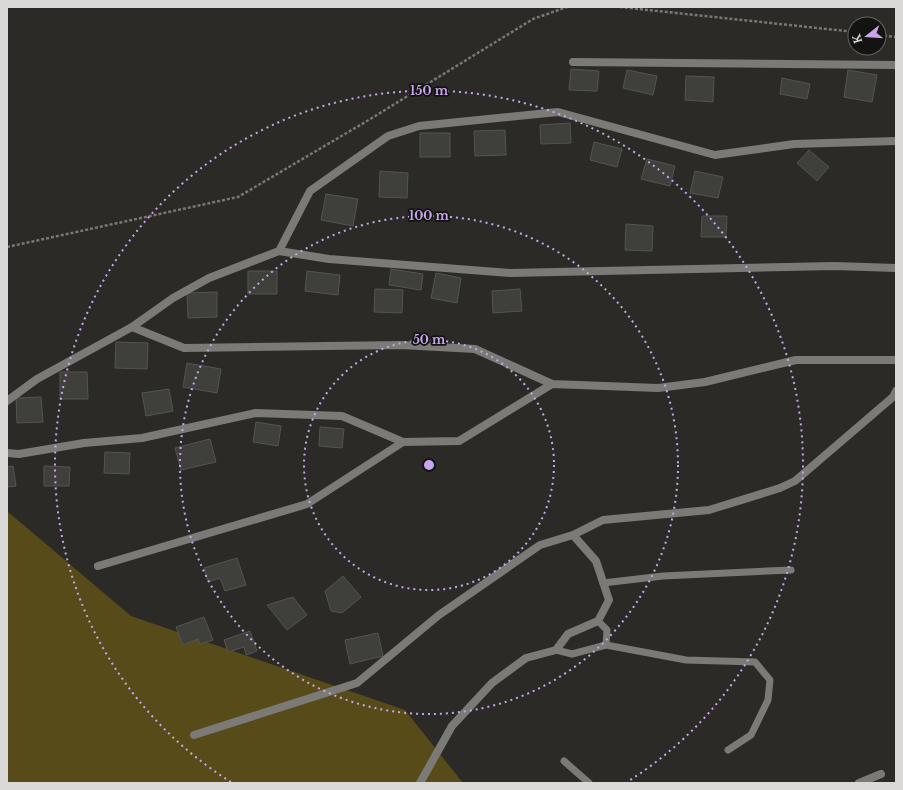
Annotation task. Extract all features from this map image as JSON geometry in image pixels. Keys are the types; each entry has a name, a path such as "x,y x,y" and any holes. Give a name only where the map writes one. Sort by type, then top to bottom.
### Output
{"street":[{"path":"573,62 896,65"},
{"path":"279,251 310,191 388,136 419,126 558,112 716,156 794,144 896,141"},
{"path":"7,401 38,379 132,328 173,298 209,278 279,251 329,260 510,273 834,266 896,268"},
{"path":"132,328 184,348 401,345 475,349 552,384 658,388 705,382 796,360 896,360"},
{"path":"7,453 20,454 84,443 142,438 256,412 342,416 403,442 459,441 552,384"},
{"path":"194,735 357,683 439,615 540,545 573,535 604,520 709,510 780,488 795,481 893,397 896,391"},
{"path":"98,566 307,504 403,442"},
{"path":"420,783 452,726 492,683 526,658 556,650 568,634 598,621 609,600 596,561 573,535"},
{"path":"859,783 881,774"}],"lane":[{"path":"604,583 663,576 790,570"},
{"path":"598,621 608,630 606,645"},
{"path":"556,650 572,654 606,645 686,660 755,662 770,680 768,700 752,736 728,750"},
{"path":"564,761 589,783"}],"path":[{"path":"7,247 238,197 367,121 533,19 568,7"},
{"path":"620,7 847,31"}],"shaded area":[{"path":"7,511 131,616 405,710 463,783 7,783"}],"building":[{"path":"571,69 599,71 597,91 569,90"},
{"path":"627,70 657,76 653,95 623,88"},
{"path":"848,70 877,75 872,102 844,97"},
{"path":"686,76 714,77 713,102 685,100"},
{"path":"782,78 810,84 807,99 780,94"},
{"path":"570,123 571,143 541,144 540,125"},
{"path":"505,130 506,155 475,156 474,131"},
{"path":"420,133 450,133 450,157 420,157"},
{"path":"594,142 622,149 617,167 590,160"},
{"path":"809,150 829,167 817,181 797,163"},
{"path":"647,159 675,166 670,186 641,179"},
{"path":"380,171 408,173 407,198 379,197"},
{"path":"695,171 723,177 718,198 690,193"},
{"path":"326,194 358,199 353,226 321,220"},
{"path":"702,216 727,216 726,237 701,237"},
{"path":"626,224 653,226 652,251 625,250"},
{"path":"391,269 423,274 421,290 389,285"},
{"path":"248,271 277,271 277,294 248,294"},
{"path":"307,271 340,275 338,295 305,291"},
{"path":"436,273 461,278 457,303 431,298"},
{"path":"375,289 403,290 402,313 374,312"},
{"path":"520,289 522,311 493,313 492,291"},
{"path":"217,292 217,317 188,318 187,293"},
{"path":"116,342 148,343 147,369 115,368"},
{"path":"187,363 221,369 217,393 183,387"},
{"path":"60,372 87,372 88,399 60,399"},
{"path":"169,389 173,411 146,416 142,393"},
{"path":"41,397 43,422 17,423 16,398"},
{"path":"256,422 281,426 278,446 253,442"},
{"path":"320,427 344,429 342,448 319,446"},
{"path":"210,439 216,462 181,470 175,448"},
{"path":"105,452 130,453 129,474 104,473"},
{"path":"13,466 16,486 7,487 7,467"},
{"path":"44,466 70,467 69,486 44,486"},
{"path":"237,558 246,585 225,591 220,578 208,582 204,568"},
{"path":"343,576 361,597 342,613 331,611 325,591"},
{"path":"293,597 307,615 287,630 267,605"},
{"path":"204,617 213,640 200,644 198,639 183,645 176,627"},
{"path":"250,631 257,651 246,655 244,647 228,652 224,640"},
{"path":"378,633 383,656 350,664 345,640"}]}
